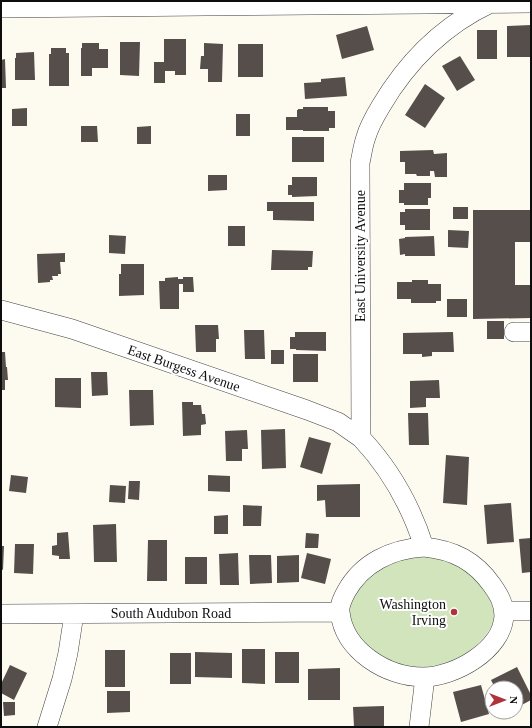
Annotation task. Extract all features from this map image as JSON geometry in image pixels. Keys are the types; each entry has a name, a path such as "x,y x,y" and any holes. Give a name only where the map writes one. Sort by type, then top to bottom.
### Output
{"street":[{"path":"1,8 491,2 531,3"},
{"name":"East University Avenue","path":"361,438 360,163 362,149 371,124 390,90 416,58 445,32 467,16 491,2"},
{"name":"East Burgess Avenue","path":"1,310 72,329 307,410 338,422 361,438"},
{"path":"361,438 387,469 397,486 415,522 424,547"},
{"path":"424,547 436,548 455,554 482,571 499,594 504,611 503,621 496,636 480,655 463,667 437,676 424,677 396,673 377,665 366,656 348,635 340,612 342,598 349,586 362,571 373,562 396,551 424,547"},
{"path":"504,611 531,611"},
{"name":"South Audubon Road","path":"1,614 340,612"},
{"path":"46,727 62,679 74,614"},
{"path":"419,727 424,677"}],"green space":[{"path":"427,555 456,563 486,586 496,612 492,625 486,635 475,647 463,656 448,663 421,668 389,661 359,641 348,620 350,596 355,586 385,564 407,557"}],"building":[{"path":"531,25 531,57 507,57 507,26"},
{"path":"367,26 374,50 342,59 336,35"},
{"path":"477,30 497,30 497,59 477,59"},
{"path":"164,39 186,39 186,75 175,75 175,71 165,71 165,83 154,83 154,62 164,62"},
{"path":"120,42 140,42 139,76 120,75"},
{"path":"82,43 99,43 99,49 108,49 108,68 92,68 92,76 81,76"},
{"path":"204,43 223,44 222,82 208,82 208,69 200,69 201,56 204,56"},
{"path":"238,44 263,44 263,77 238,77"},
{"path":"51,48 66,48 66,53 69,53 69,86 49,86 49,54 51,54"},
{"path":"34,52 35,80 15,80 16,53"},
{"path":"460,56 475,80 457,91 442,66"},
{"path":"5,59 6,88 1,88 1,60"},
{"path":"345,77 347,96 305,99 304,83 321,82 321,79"},
{"path":"425,84 445,98 425,128 405,115"},
{"path":"303,107 328,107 328,111 335,111 335,128 329,128 329,131 286,130 286,117 297,117 297,110 303,109"},
{"path":"27,108 27,126 12,126 12,109"},
{"path":"236,114 250,114 250,136 236,136"},
{"path":"81,126 97,126 98,142 81,142"},
{"path":"151,126 151,144 137,144 137,127"},
{"path":"292,137 324,137 324,162 292,162"},
{"path":"433,150 434,154 447,153 447,177 435,177 434,171 430,171 430,176 405,174 405,162 400,162 400,151"},
{"path":"208,175 227,175 227,190 208,191"},
{"path":"292,177 317,177 317,196 292,197 292,195 288,195 288,185 292,185"},
{"path":"404,183 431,183 431,198 428,198 428,205 404,205 404,203 399,203 399,190 404,190"},
{"path":"267,202 314,202 314,221 273,220 273,211 267,211"},
{"path":"453,207 468,207 468,219 453,219"},
{"path":"405,209 430,209 430,230 405,230 405,225 400,225 400,212 405,212"},
{"path":"473,210 531,210 531,242 515,242 515,285 531,285 531,318 473,319"},
{"path":"228,226 245,226 245,246 228,246"},
{"path":"448,230 469,231 468,248 448,247"},
{"path":"109,235 126,236 125,254 109,253"},
{"path":"434,236 435,256 400,255 399,239 405,237"},
{"path":"272,250 313,251 312,267 308,267 308,270 271,270"},
{"path":"65,253 65,262 60,262 61,274 58,274 58,276 52,276 53,280 50,280 50,282 38,283 37,254"},
{"path":"121,264 144,264 144,295 119,296 119,274 121,274"},
{"path":"178,277 178,279 183,279 183,277 193,277 194,292 183,292 183,284 179,284 179,309 160,309 159,281 165,281 165,278"},
{"path":"412,280 428,280 428,284 441,284 441,301 436,301 436,303 411,303 411,299 397,299 397,282 412,282"},
{"path":"447,299 467,299 467,317 447,317"},
{"path":"487,321 504,321 504,339 487,339"},
{"path":"195,325 218,325 219,339 216,339 216,352 196,352"},
{"path":"244,330 264,330 265,359 245,359"},
{"path":"295,332 326,332 326,351 290,349 290,337 295,337"},
{"path":"453,332 454,352 432,352 432,356 422,357 422,354 403,354 403,333"},
{"path":"271,350 284,350 284,364 271,364"},
{"path":"1,352 5,352 7,367 8,380 5,380 5,390 1,390"},
{"path":"293,354 318,354 318,382 293,382"},
{"path":"91,372 107,372 108,395 92,396"},
{"path":"55,378 81,378 81,408 55,407"},
{"path":"439,380 440,398 426,398 426,407 410,408 410,381"},
{"path":"129,390 153,390 154,425 130,426"},
{"path":"182,402 193,402 193,405 201,405 202,414 205,414 206,424 201,425 201,435 183,436"},
{"path":"408,413 428,413 429,445 409,445"},
{"path":"285,429 286,468 262,469 261,430"},
{"path":"247,430 248,449 242,449 242,461 226,461 225,431"},
{"path":"309,437 331,443 322,474 300,467"},
{"path":"446,455 469,457 467,505 443,503"},
{"path":"11,475 28,477 26,493 9,491"},
{"path":"208,475 230,476 230,492 208,491"},
{"path":"129,481 140,481 139,500 128,499"},
{"path":"360,484 360,517 326,517 325,500 317,501 317,485"},
{"path":"110,485 126,486 125,503 109,502"},
{"path":"511,503 514,542 487,544 484,505"},
{"path":"243,505 262,506 261,526 243,526"},
{"path":"228,515 228,534 214,534 214,516"},
{"path":"116,524 117,562 94,562 93,525"},
{"path":"68,532 70,559 59,559 59,556 52,555 52,546 57,545 57,533"},
{"path":"306,533 319,534 318,548 305,548"},
{"path":"531,538 531,572 522,573 519,539"},
{"path":"148,540 167,540 167,581 147,581"},
{"path":"15,544 34,544 33,574 14,573"},
{"path":"1,546 4,546 3,570 1,569"},
{"path":"238,553 239,585 220,585 219,554"},
{"path":"307,553 331,559 325,584 301,578"},
{"path":"249,555 271,555 272,583 250,584"},
{"path":"299,555 299,582 277,583 277,556"},
{"path":"185,557 207,557 207,584 185,584"},
{"path":"242,649 265,649 265,684 242,683"},
{"path":"105,650 125,650 125,687 105,687"},
{"path":"195,652 232,653 232,678 195,677"},
{"path":"275,652 299,652 299,683 275,683"},
{"path":"170,653 191,653 191,684 170,684"},
{"path":"10,665 27,673 14,700 1,693 1,684"},
{"path":"517,667 524,680 491,680"},
{"path":"340,668 340,700 308,700 308,669"},
{"path":"524,681 531,695 531,700 524,704"},
{"path":"481,685 484,696 484,715 461,722 453,692"},
{"path":"107,691 130,691 130,712 107,713"},
{"path":"3,702 15,702 15,715 4,716"},
{"path":"384,706 384,727 354,727 353,707"}],"place":[{"name":"Washington Irving","path":"454,612"}]}
